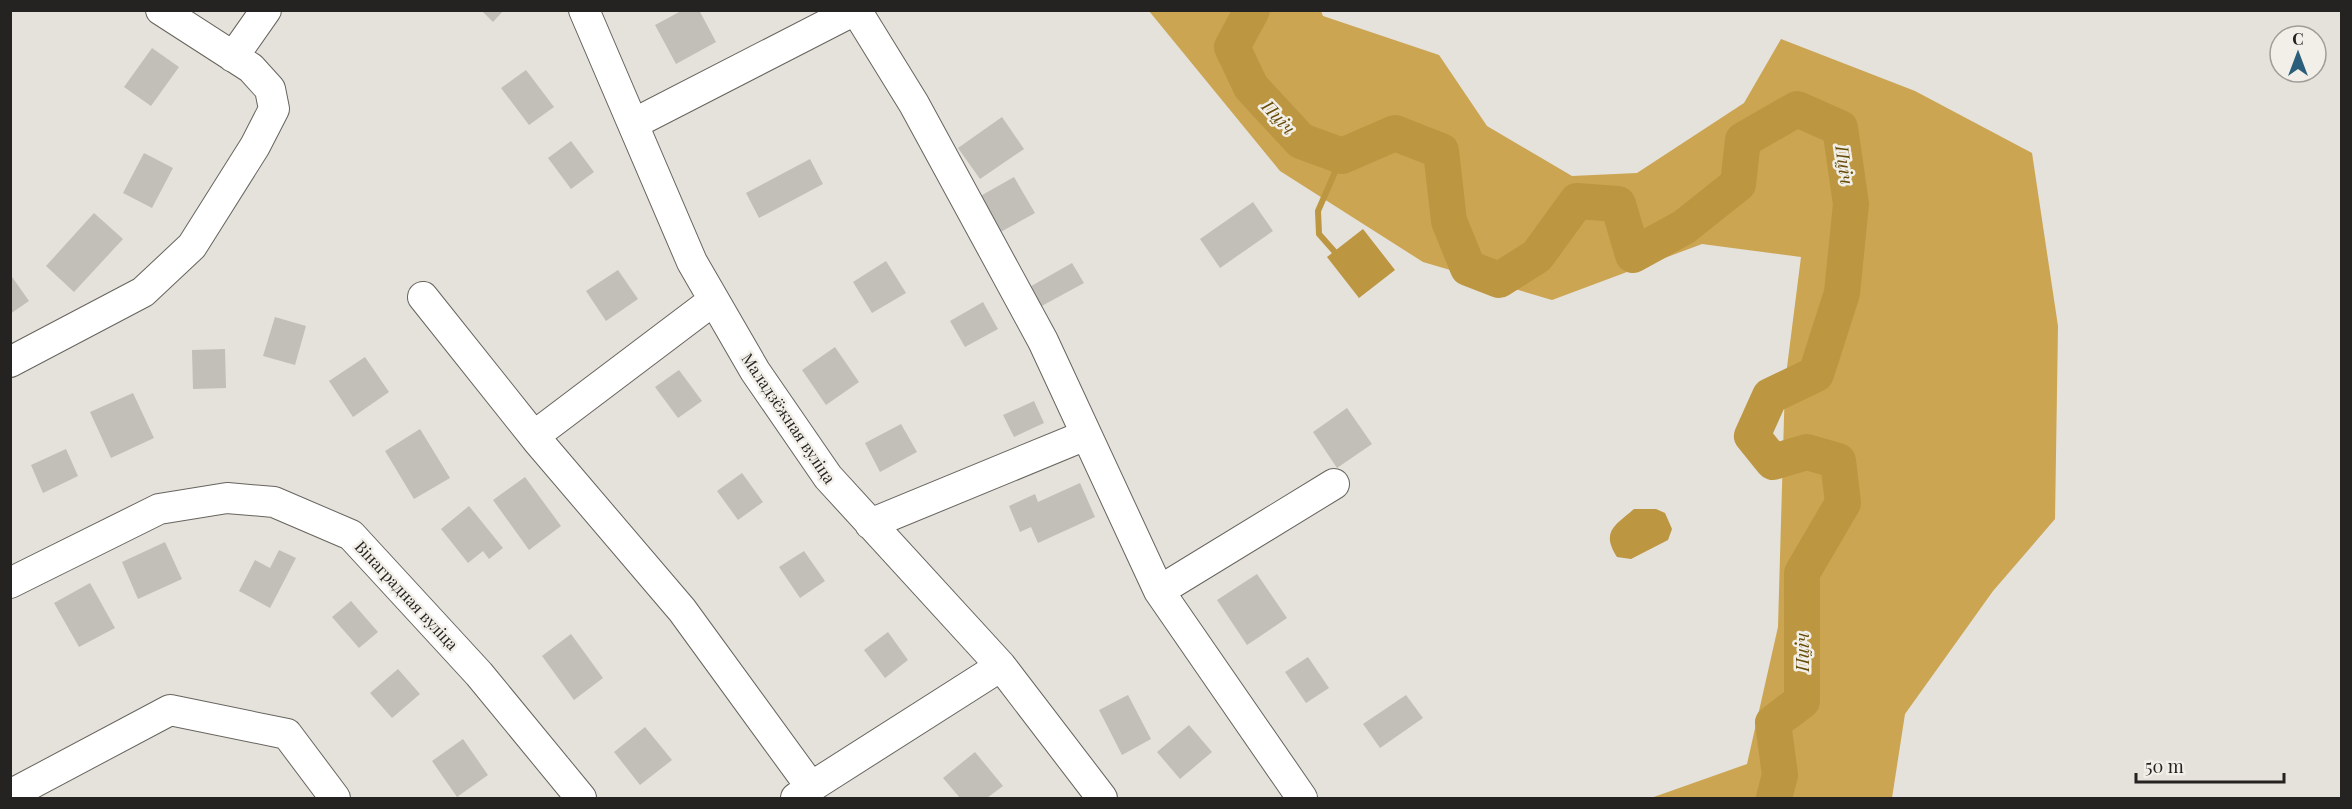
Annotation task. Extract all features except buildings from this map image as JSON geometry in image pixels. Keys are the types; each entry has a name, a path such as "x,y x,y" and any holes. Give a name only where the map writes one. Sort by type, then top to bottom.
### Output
{"street":[{"path":"10,362 143,292 192,246 255,146 274,109 270,89 251,68 160,10"},
{"path":"233,57 266,10"},
{"name":"Маладзёжная вуліца","path":"584,10 692,262 755,371 828,477 1001,666 1102,798"},
{"path":"633,124 856,10 914,104 1043,341 1159,591 1302,798"},
{"path":"423,297 534,436 682,610 803,793 1001,666"},
{"path":"534,436 714,300"},
{"path":"870,524 1086,435"},
{"path":"1159,591 1334,484"},
{"name":"Вінаградная вуліца","path":"10,583 159,509 226,498 274,502 351,536 479,674 581,798"},
{"path":"10,795 170,710 287,734 335,798"}],"shaded area":[{"path":"1149,11 1321,11 1323,16 1439,55 1487,126 1572,176 1637,173 1744,103 1781,39 1915,91 2032,153 2058,326 2055,519 1993,591 1905,714 1892,798 1651,798 1747,764 1778,627 1785,383 1801,257 1702,244 1552,300 1423,262 1280,171"},
{"path":"1363,229 1395,270 1359,298 1327,257"},
{"path":"1634,509 1656,509 1665,513 1672,529 1668,540 1631,559 1617,557 1612,548 1610,535 1616,525"}],"waterway":[{"name":"Пціч","path":"1252,10 1232,47 1251,87 1301,141 1342,156 1395,133 1441,151 1449,221 1468,268 1499,280 1537,256 1577,201 1618,204 1633,255 1684,227 1738,184 1743,140 1797,109 1840,128 1851,204 1842,293 1816,374 1770,396 1752,436 1773,462 1807,452 1838,461 1843,503 1802,573 1802,701 1773,723 1780,775 1774,798"},
{"path":"1334,251 1319,234 1318,211 1342,156"}]}
